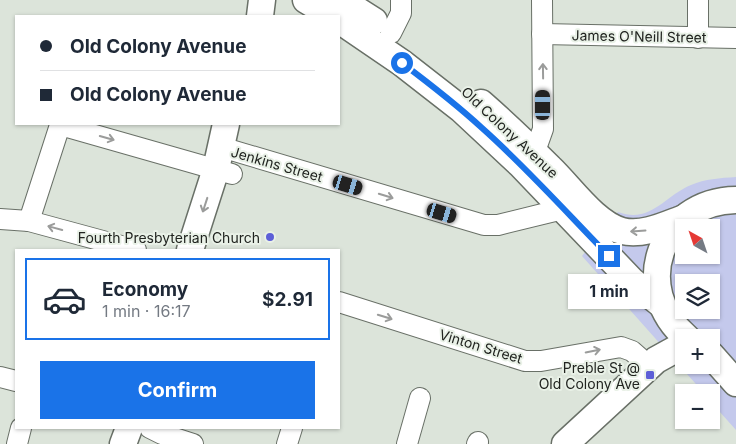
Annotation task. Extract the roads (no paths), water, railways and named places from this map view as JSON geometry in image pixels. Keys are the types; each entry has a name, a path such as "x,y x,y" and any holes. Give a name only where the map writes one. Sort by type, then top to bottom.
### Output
{"main road":[{"path":"242,15 245,0"},
{"path":"260,15 262,0"},
{"path":"306,0 331,15"},
{"name":"Old Colony Avenue","path":"341,0 391,33 469,93 527,158 563,209 632,281 663,307"},
{"name":"Old Colony Avenue","path":"340,21 402,63 484,130 527,158 594,214 615,228 628,232 643,231 684,218"},
{"path":"190,249 227,153 242,125"},
{"path":"209,249 227,153"},
{"path":"649,366 662,328 663,307 656,276 660,255 670,234 684,218 700,208 709,204 736,200"},
{"path":"663,307 678,329"},
{"path":"572,442 649,366 675,350"},
{"path":"720,351 736,353"},
{"path":"720,365 736,383"},
{"path":"124,444 129,429"},
{"path":"142,444 149,429"}],"street":[{"path":"391,33 401,13 401,0"},
{"path":"527,158 538,143 543,129 542,0"},
{"path":"698,0 698,38"},
{"name":"James O'Neill Street","path":"542,34 736,38"},
{"name":"Jenkins Street","path":"29,221 60,125 227,153 484,225 498,225 563,209"},
{"path":"0,219 29,221 132,249"},
{"name":"Vinton Street","path":"340,302 525,361 541,361 621,347 632,351 649,366"},
{"path":"0,377 15,381"},
{"path":"407,444 420,398"},
{"path":"17,444 21,429"},
{"path":"151,429 193,444"},
{"path":"287,444 292,429"}],"place":[{"name":"Fourth Presbyterian Church","path":"270,237"},
{"name":"Preble St @ Old Colony Ave","path":"650,375"}]}
